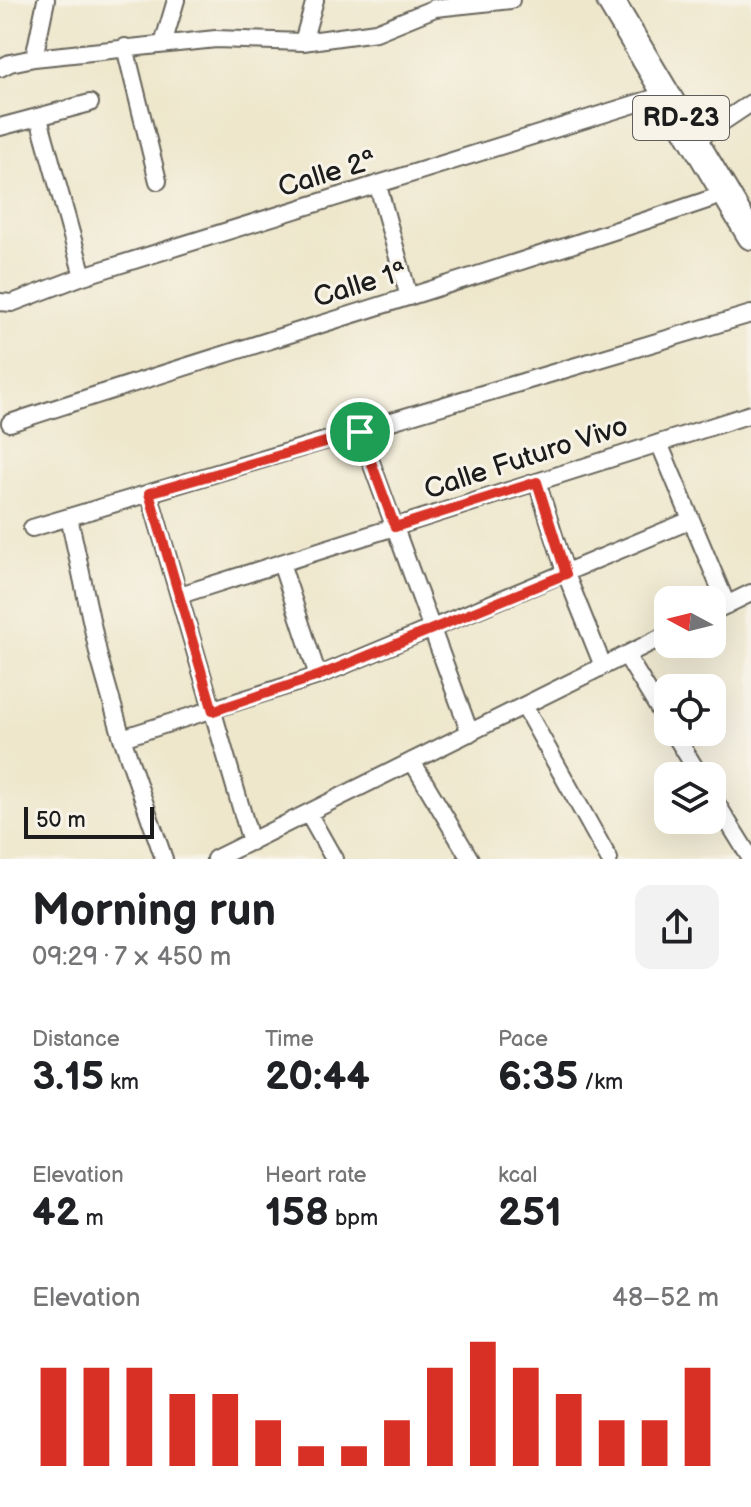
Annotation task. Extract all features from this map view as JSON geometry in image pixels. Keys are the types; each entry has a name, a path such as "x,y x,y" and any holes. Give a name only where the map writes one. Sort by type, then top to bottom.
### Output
{"main road":[{"name":"RD-23","path":"610,0 751,236"}],"street":[{"path":"34,58 46,0"},
{"path":"163,44 176,0"},
{"path":"303,42 315,0"},
{"path":"0,68 34,58 216,39 303,42 376,32 432,4 511,0"},
{"path":"125,47 158,181"},
{"name":"Calle 2ª","path":"1,302 12,303 83,276 667,94"},
{"path":"0,127 90,103"},
{"path":"694,141 751,103"},
{"path":"39,118 83,276"},
{"path":"378,186 409,297"},
{"name":"Calle 1ª","path":"10,423 725,194"},
{"path":"32,528 751,314"},
{"name":"Calle Futuro Vivo","path":"180,595 751,414"},
{"path":"360,432 470,733"},
{"path":"659,443 691,520 712,586"},
{"path":"537,482 566,574 603,666"},
{"path":"149,493 251,842"},
{"path":"69,517 99,657 122,738 164,859"},
{"path":"122,738 318,676 691,520"},
{"path":"281,563 318,676"},
{"path":"726,606 751,593"},
{"path":"215,859 654,641"},
{"path":"626,655 654,701"},
{"path":"524,706 609,859"},
{"path":"412,761 470,859"},
{"path":"308,813 334,859"},
{"path":"726,819 751,859"}],"route":[{"path":"360,432 395,527 537,482 566,574 318,676 213,711 149,493 360,432"}]}
